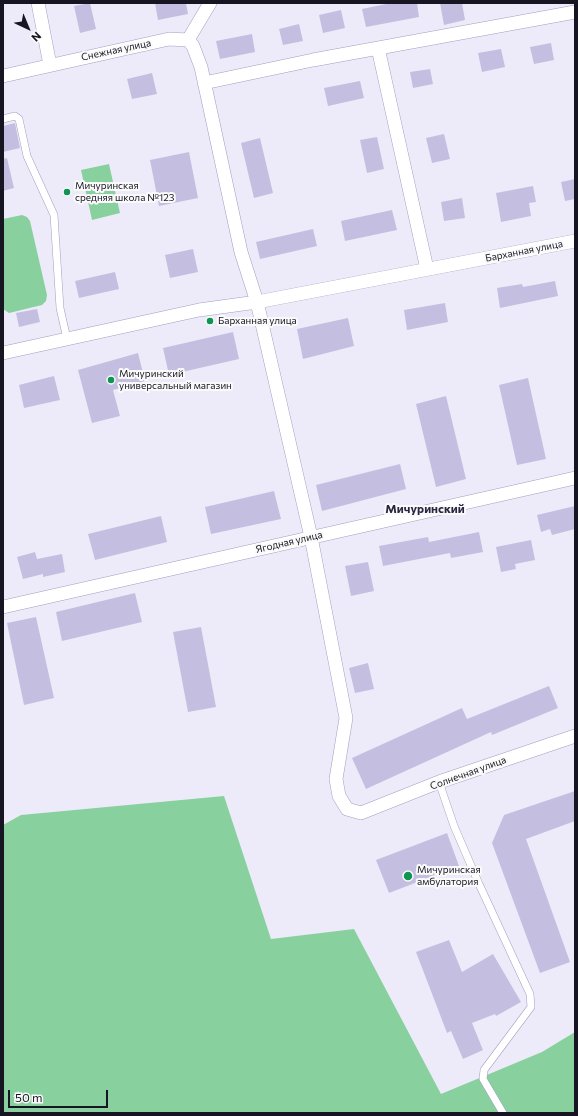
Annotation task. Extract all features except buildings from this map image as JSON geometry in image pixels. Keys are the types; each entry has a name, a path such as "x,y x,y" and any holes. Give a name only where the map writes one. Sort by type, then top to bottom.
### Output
{"street":[{"path":"38,3 50,65"},
{"path":"210,3 188,40 197,54 241,252 257,302 311,537"},
{"path":"204,83 378,48 575,12"},
{"name":"Снежная улица","path":"3,76 169,39 188,40"},
{"path":"378,48 427,269"},
{"name":"Барханная улица","path":"3,352 199,310 257,302 575,241"},
{"name":"Ягодная улица","path":"3,607 575,478"},
{"name":"Солнечная улица","path":"311,537 346,718 336,779 339,796 347,809 362,813 439,782 575,736"}],"lane":[{"path":"3,119 15,116 19,119 27,156 54,215 60,308 67,339"},
{"path":"439,782 454,826 530,994 531,1007 484,1070 483,1079 503,1113"}],"green space":[{"path":"109,164 120,213 92,220 81,170"},
{"path":"22,215 27,217 30,221 47,295 46,301 42,305 9,313 3,309 3,219"},
{"path":"224,796 271,939 354,929 441,1094 542,1052 575,1032 575,1113 3,1113 3,825 21,815"}],"place":[{"name":"Мичуринская средняя школа №123","path":"67,192"},
{"name":"Барханная улица","path":"210,321"},
{"name":"Мичуринский универсальный магазин","path":"111,380"},
{"name":"Мичуринская амбулатория","path":"408,876"}],"district":[{"name":"Мичуринский","path":"425,509"}]}
